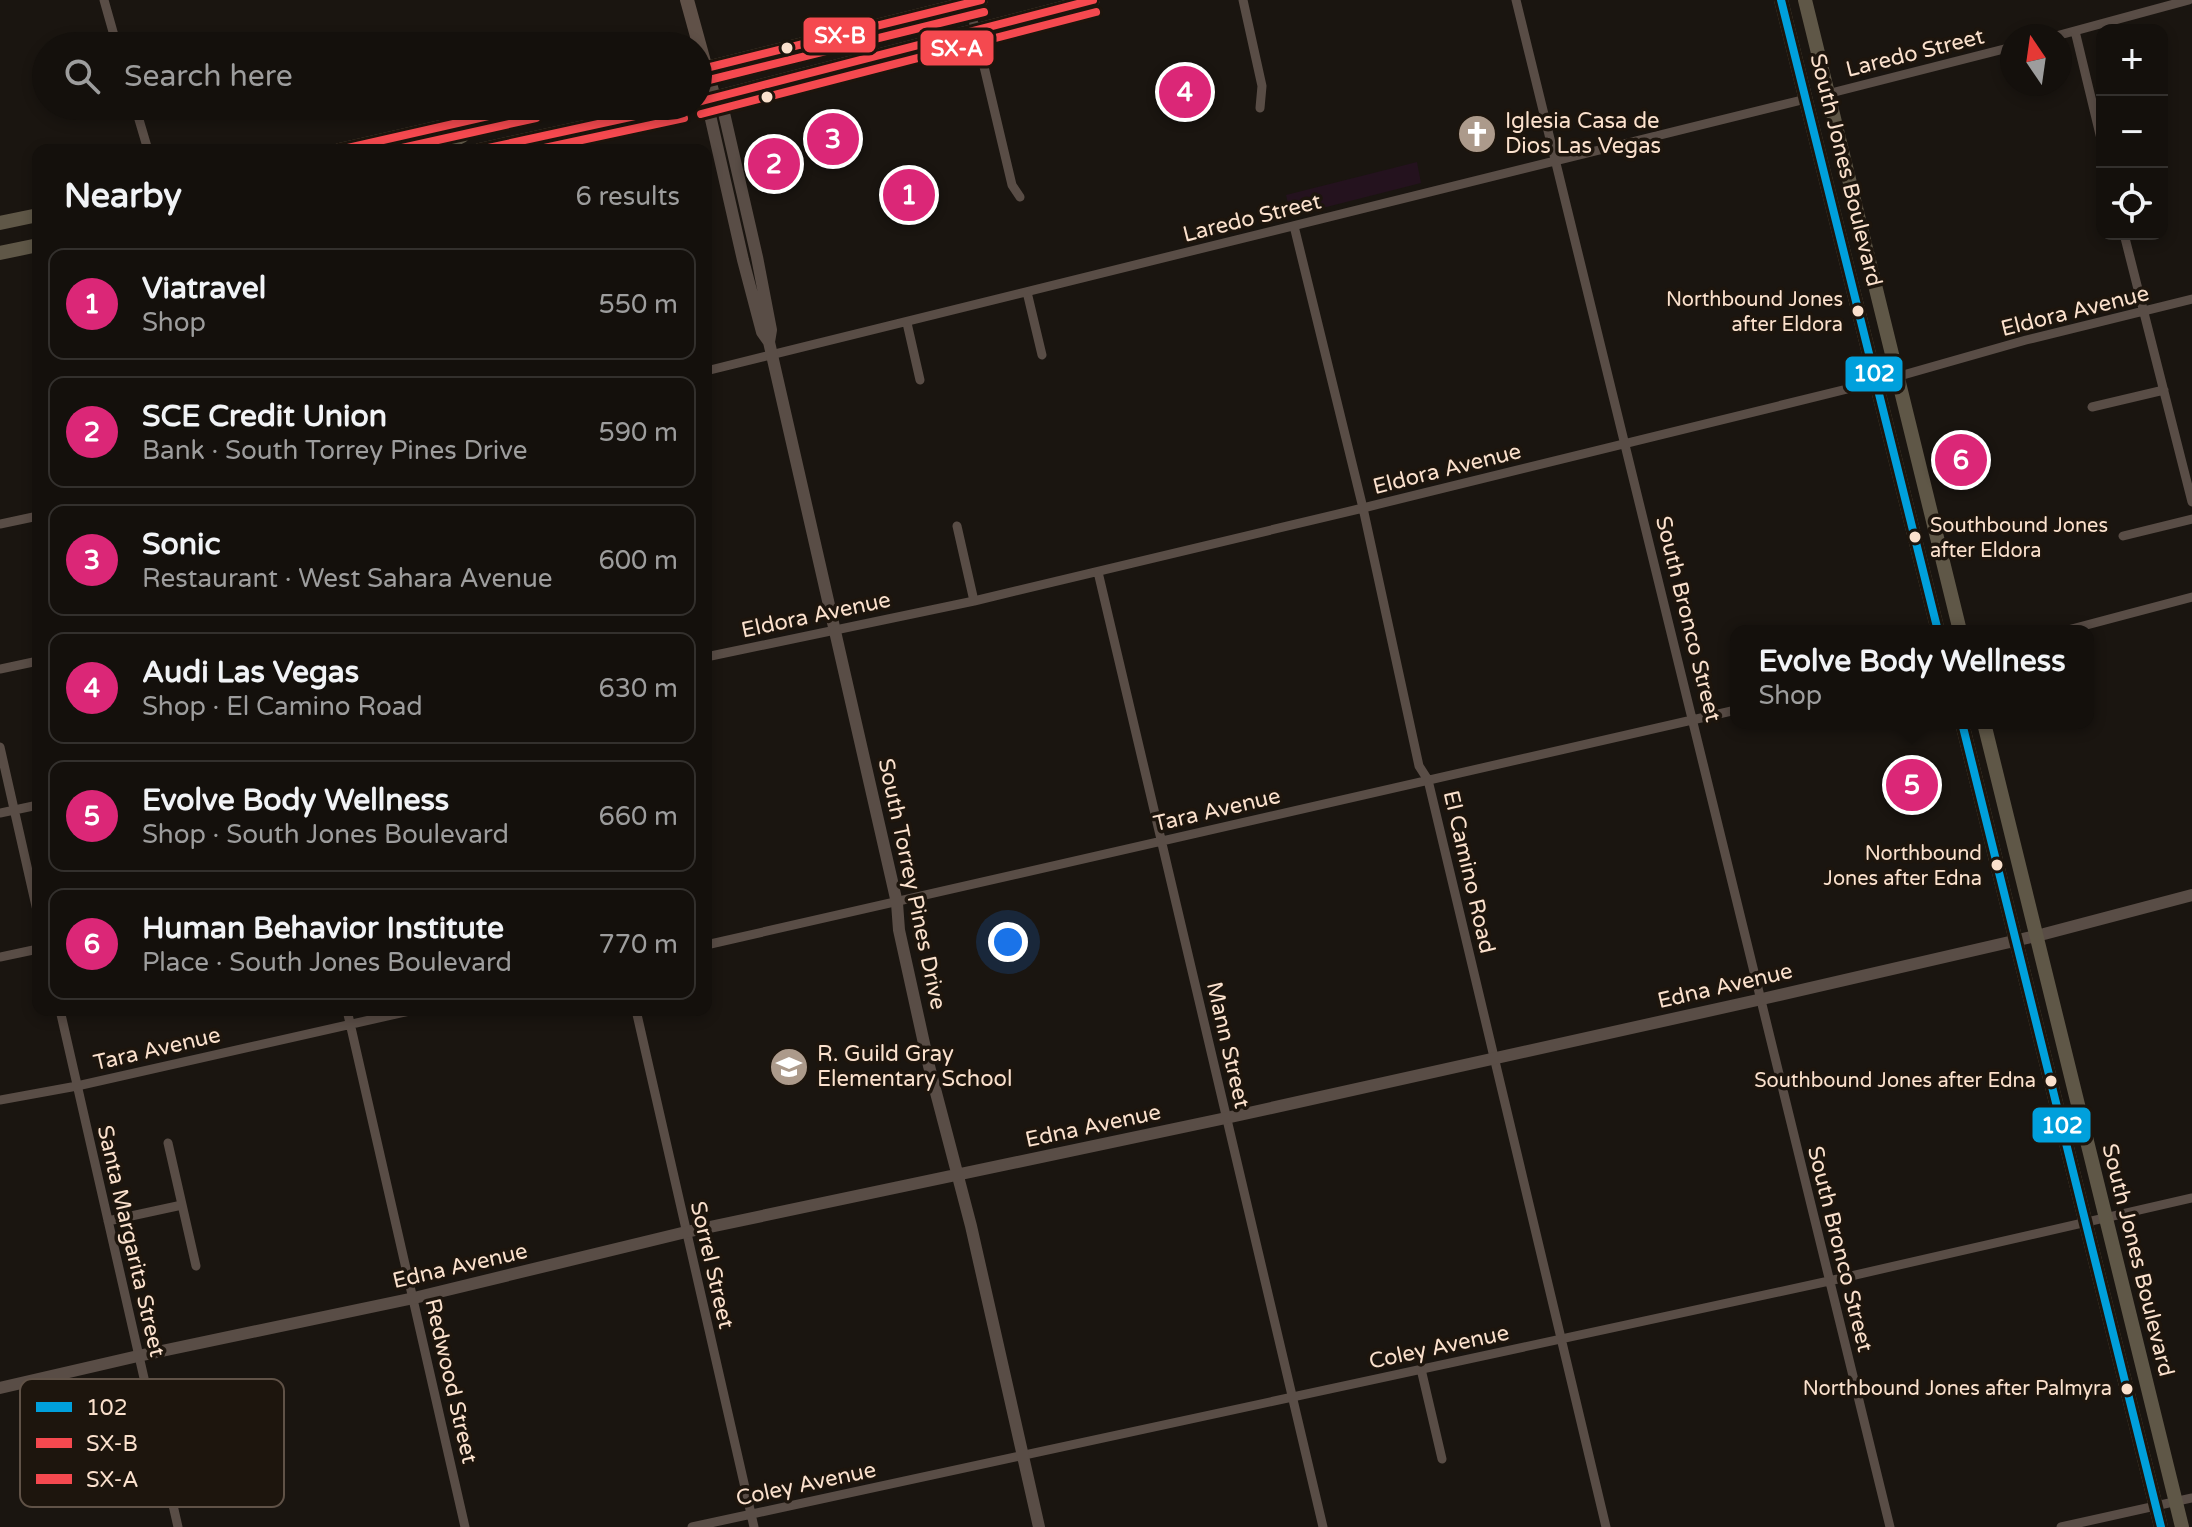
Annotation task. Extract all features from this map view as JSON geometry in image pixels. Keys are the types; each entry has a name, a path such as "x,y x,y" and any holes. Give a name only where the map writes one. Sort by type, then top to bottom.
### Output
{"main road":[{"name":"South Torrey Pines Drive","path":"687,0 694,32"},
{"path":"714,98 1093,0"},
{"name":"South Jones Boulevard","path":"1781,0 1937,625"},
{"name":"South Jones Boulevard","path":"1805,0 1958,625"},
{"path":"712,67 975,2"},
{"name":"South Torrey Pines Drive","path":"712,93 714,98"},
{"path":"1806,99 1817,107 1822,129 1841,153"},
{"path":"366,144 472,120"},
{"path":"449,144 462,136 475,120"},
{"path":"507,144 617,120"},
{"path":"425,144 430,130"},
{"path":"0,223 32,216"},
{"path":"0,253 32,246"},
{"name":"South Jones Boulevard","path":"1963,729 2161,1527"},
{"name":"South Jones Boulevard","path":"1985,729 2182,1527"}],"street":[{"path":"104,0 113,32"},
{"path":"1243,0 1262,86 1260,108"},
{"name":"South Bronco Street","path":"1516,0 1890,1527"},
{"path":"2072,32 2189,0"},
{"path":"975,2 975,31 1012,185 1020,197"},
{"path":"2075,31 2096,118"},
{"name":"Laredo Street","path":"1827,94 2000,50"},
{"name":"South Torrey Pines Drive","path":"714,98 724,113 757,257 771,330 769,342 897,903 899,930 929,1066 1039,1527"},
{"name":"South Torrey Pines Drive","path":"712,106 714,98"},
{"name":"Laredo Street","path":"712,370 1806,99"},
{"path":"139,120 146,144"},
{"name":"South Torrey Pines Drive","path":"711,120 743,260 762,332 769,342"},
{"name":"El Camino Road","path":"1294,226 1363,508 1419,766 1428,780 1606,1527"},
{"path":"2126,240 2192,502"},
{"path":"743,260 757,257"},
{"path":"1027,292 1042,355"},
{"name":"Eldora Avenue","path":"712,656 1098,572 1896,377 2192,299"},
{"path":"907,323 920,380"},
{"path":"2092,407 2164,390"},
{"path":"0,524 32,517"},
{"path":"2123,536 2192,519"},
{"path":"957,526 974,601"},
{"name":"Mann Street","path":"1098,572 1323,1527"},
{"path":"2087,625 2192,597"},
{"path":"0,669 32,662"},
{"name":"Tara Avenue","path":"712,944 1730,711"},
{"path":"0,747 32,889"},
{"path":"0,813 32,806"},
{"name":"Edna Avenue","path":"39,1379 414,1298 686,1232 1226,1118 1762,999 2015,941 2192,895"},
{"path":"0,957 32,950"},
{"name":"Santa Margarita Street","path":"61,1016 143,1379"},
{"name":"Redwood Street","path":"348,1016 465,1527"},
{"name":"Tara Avenue","path":"0,1100 77,1086 387,1016"},
{"name":"Sorrel Street","path":"637,1016 754,1527"},
{"path":"168,1143 196,1266"},
{"name":"Coley Avenue","path":"692,1527 1829,1281 2192,1198"},
{"path":"108,1221 182,1205"},
{"path":"1421,1369 1442,1459"},
{"name":"Edna Avenue","path":"0,1388 20,1383"},
{"path":"2061,1527 2192,1498"},
{"name":"Santa Margarita Street","path":"173,1507 178,1527"}],"shaded area":[{"path":"1417,162 1421,183 1291,216 1286,195"}],"transit line":[{"name":"SX-B","path":"712,67 981,0"},
{"name":"SX-B","path":"712,98 1093,0"},
{"name":"102","path":"1781,0 1937,625"},
{"name":"SX-A","path":"712,79 984,12"},
{"name":"SX-A","path":"712,111 1096,12"},
{"name":"SX-B","path":"365,144 471,120"},
{"name":"SX-A","path":"420,144 527,120"},
{"name":"SX-B","path":"507,144 617,120"},
{"name":"SX-A","path":"563,144 675,120"},
{"name":"102","path":"1963,729 2161,1527"}],"place":[{"name":"Audi Las Vegas","path":"1185,92"},
{"name":"Iglesia Casa de Dios Las Vegas","path":"1477,134"},
{"name":"Sonic","path":"833,139"},
{"name":"SCE Credit Union","path":"774,164"},
{"name":"Viatravel","path":"909,195"},
{"name":"Northbound Jones after Eldora","path":"1858,311"},
{"name":"Human Behavior Institute","path":"1961,460"},
{"name":"Southbound Jones after Eldora","path":"1915,537"},
{"name":"Evolve Body Wellness","path":"1912,785"},
{"name":"Northbound Jones after Edna","path":"1997,865"},
{"name":"R. Guild Gray Elementary School","path":"789,1067"},
{"name":"Southbound Jones after Edna","path":"2051,1081"},
{"name":"Northbound Jones after Palmyra","path":"2127,1389"}]}
